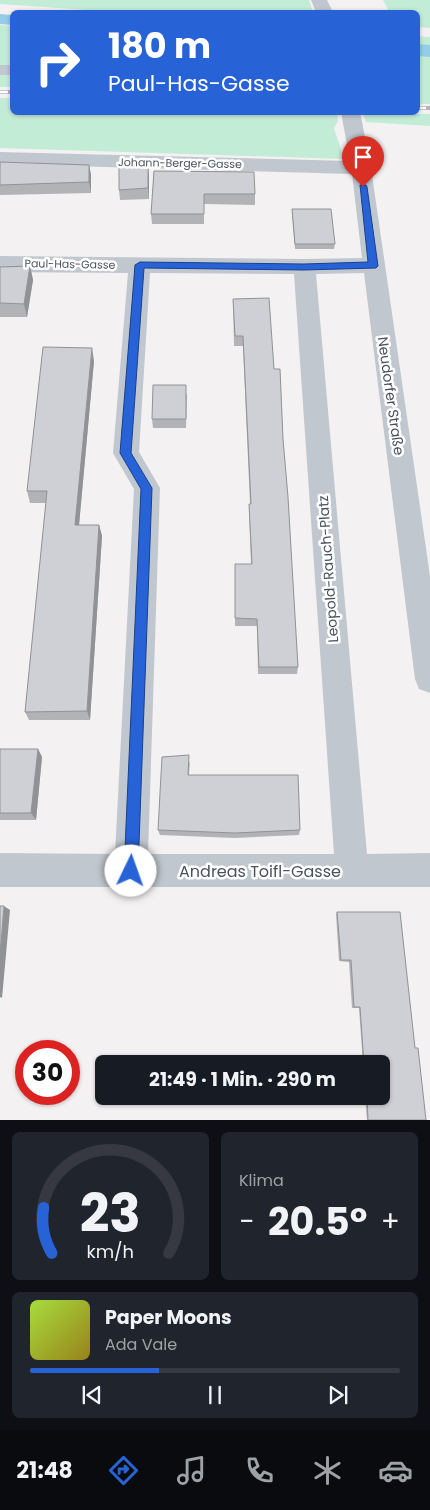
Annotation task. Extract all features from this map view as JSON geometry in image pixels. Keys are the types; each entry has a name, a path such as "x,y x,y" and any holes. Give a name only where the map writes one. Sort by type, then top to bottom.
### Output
{"street":[{"name":"Neudorfer Straße","path":"351,115 361,168 373,266 426,612 430,679"},
{"name":"Johann-Berger-Gasse","path":"0,158 361,168"},
{"name":"Paul-Has-Gasse","path":"0,264 373,266"},
{"path":"131,871 147,488 126,453 140,265"},
{"name":"Leopold-Rauch-Platz","path":"304,267 352,870"},
{"name":"Andreas Toifl-Gasse","path":"0,870 430,870"}],"green space":[{"path":"0,0 309,0 312,10 88,10 0,4"},
{"path":"383,0 430,0 430,28 420,27 420,10 388,10"},
{"path":"0,25 10,26 10,87 0,87"},
{"path":"420,36 430,37 430,104 420,104"},
{"path":"0,98 10,98 10,115 337,115 338,121 334,128 344,159 0,148"},
{"path":"430,114 430,126 366,122 364,115"}],"building":[{"path":"0,162 89,165 89,182 0,185"},
{"path":"119,166 148,166 148,188 119,190"},
{"path":"154,171 254,172 255,194 204,194 204,214 151,214"},
{"path":"292,209 331,209 335,244 295,244"},
{"path":"30,266 24,304 0,303 0,267"},
{"path":"269,298 274,369 280,369 298,667 259,667 257,619 235,618 235,564 252,564 243,336 235,336 233,299"},
{"path":"43,347 92,348 75,525 99,525 87,711 25,712 47,491 27,491"},
{"path":"153,385 186,385 186,419 152,419"},
{"path":"0,749 38,749 31,813 0,813"},
{"path":"189,755 188,775 298,775 300,830 235,833 158,830 162,757"},
{"path":"0,906 4,906 0,955"},
{"path":"337,912 400,912 415,1048 418,1048 426,1120 368,1120 367,1105 390,1105 390,1055 363,1055 360,1007 354,1007 351,960 341,960"}],"waterway":[{"path":"0,19 10,20"},
{"path":"420,50 430,51"}],"railway":[{"path":"0,92 10,92"},
{"path":"420,108 430,108"}],"route":[{"path":"131,871 147,488 126,453 140,265 373,266 363,187"}]}
